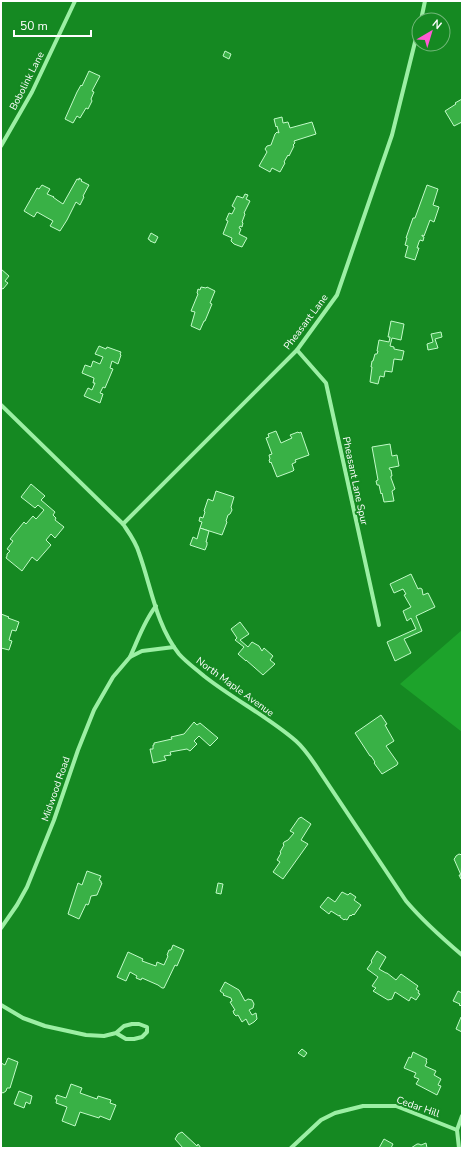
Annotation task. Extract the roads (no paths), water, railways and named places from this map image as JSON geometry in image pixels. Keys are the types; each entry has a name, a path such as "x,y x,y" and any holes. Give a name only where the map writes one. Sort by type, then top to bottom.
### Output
{"street":[{"name":"Bobolink Lane","path":"1,146 32,92 76,1"},
{"path":"423,12 425,1"},
{"name":"Pheasant Lane","path":"123,524 297,350 337,295 392,134 412,52"},
{"name":"Pheasant Lane Spur","path":"297,350 326,383 378,625"},
{"name":"North Maple Avenue","path":"1,405 123,524 132,536 139,552 162,622 174,647 180,655 216,685 296,741 312,761 406,901 417,914 462,954"},
{"name":"Midwood Road","path":"1,928 27,887 54,820 78,750 94,710 113,677 130,657 144,626 156,606"},
{"name":"Midwood Road","path":"130,657 142,651 174,647"},
{"path":"1,1005 23,1018 45,1026 86,1035 104,1036 116,1033 124,1026 132,1024 147,1027 147,1032 142,1037 126,1039 116,1033"},
{"name":"Cedar Hill","path":"291,1148 321,1120 335,1113 363,1106 396,1106 457,1130"},
{"path":"459,1148 457,1130 462,1116"}]}
